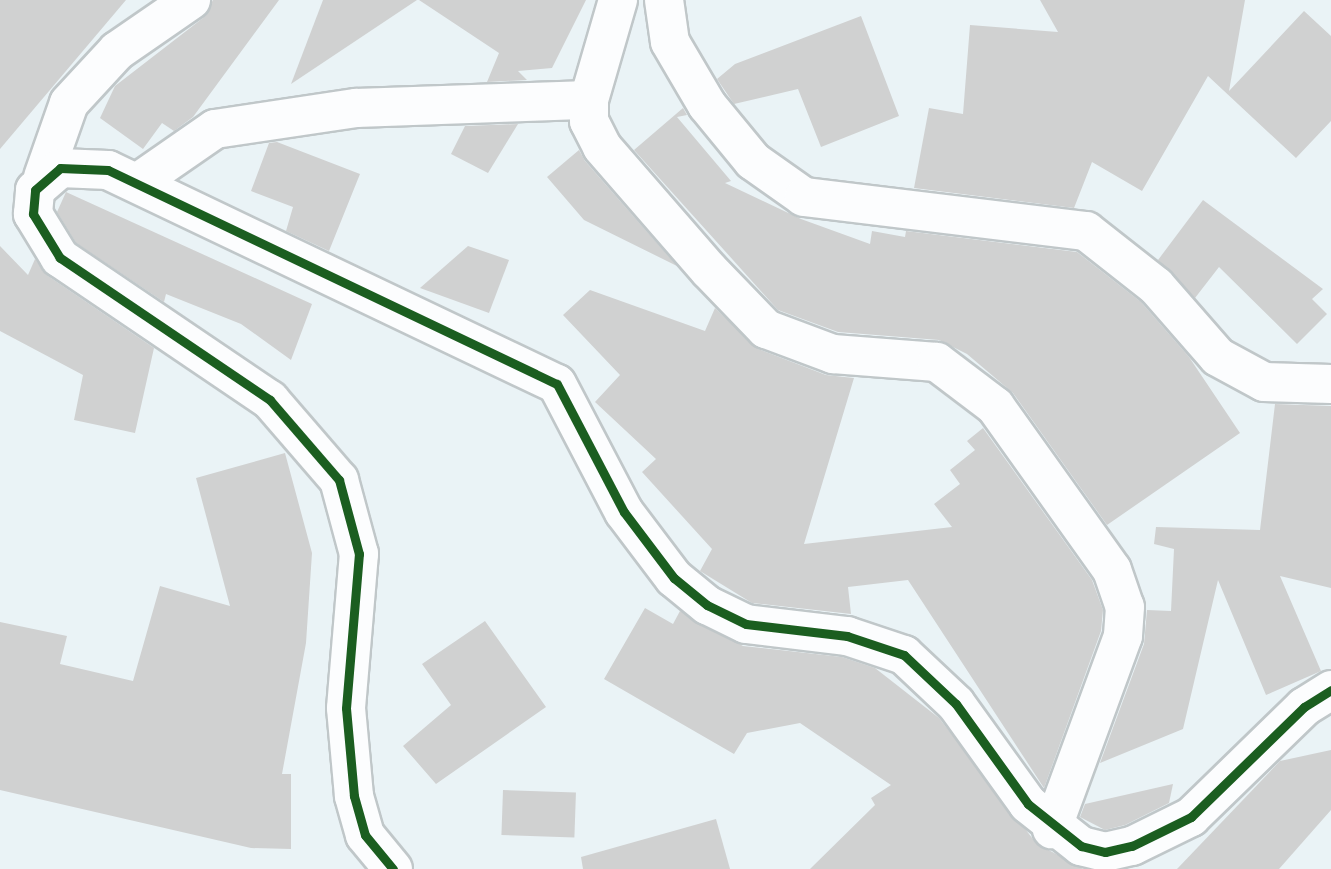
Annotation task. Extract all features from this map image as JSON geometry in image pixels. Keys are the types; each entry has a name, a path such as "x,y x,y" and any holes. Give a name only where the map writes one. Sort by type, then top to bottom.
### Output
{"street":[{"path":"191,0 117,51 69,103 33,214 60,258 270,400 339,480 359,564 346,708 354,796 365,835 393,869"},
{"path":"618,0 589,100 589,121 602,147 766,329 833,354 937,362 995,407 1112,570 1125,607 1123,636 1052,829"},
{"path":"664,0 670,42 707,105 753,161 804,197 1086,231 1156,286 1218,357 1264,382 1331,384"},
{"path":"137,183 215,128 356,108 589,100"},
{"path":"43,177 85,166 137,183 557,384 624,512 674,578 707,605 746,624 847,636 904,655 948,695 1052,829 1105,852 1158,838 1191,817 1304,707 1331,690"}],"building":[{"path":"0,0 126,0 0,149"},
{"path":"213,0 279,0 193,117 174,131 162,123 143,149 100,118 115,86 203,18"},
{"path":"323,0 417,0 291,84"},
{"path":"419,0 586,0 552,68 518,71 527,80 487,82 499,53"},
{"path":"1040,0 1245,0 1229,91 1304,11 1331,36 1331,121 1296,158 1208,76 1142,191 1092,162 1074,208 914,188 929,108 963,114 970,25 1058,32"},
{"path":"861,16 899,116 821,147 798,89 734,104 717,79 735,64"},
{"path":"683,108 687,115 677,117 731,181 725,183 801,219 870,244 872,231 905,237 906,231 1077,252 1141,302 1189,357 1240,433 1107,525 1013,393 967,354 939,340 838,332 778,310 634,150"},
{"path":"518,124 488,173 451,154 465,126"},
{"path":"277,142 360,174 329,251 286,231 293,207 251,191 269,143"},
{"path":"579,150 585,161 677,266 584,220 547,177"},
{"path":"66,192 312,304 291,360 241,324 166,294 164,302 76,243 57,212"},
{"path":"1203,200 1323,289 1312,299 1327,314 1297,344 1219,267 1195,298 1158,260"},
{"path":"0,246 28,275 35,259 48,276 154,348 135,433 74,420 83,375 0,331"},
{"path":"468,246 509,260 489,313 420,288"},
{"path":"590,290 705,331 715,308 758,349 826,375 854,378 804,544 952,527 934,504 960,484 950,470 975,450 967,441 983,428 1092,580 1103,610 1101,631 1044,788 908,580 848,587 851,614 752,603 700,571 712,549 642,472 656,459 595,402 620,375 563,315"},
{"path":"1275,404 1331,406 1331,588 1280,576 1321,671 1266,695 1218,580 1183,729 1100,763 1144,644 1147,610 1171,611 1174,549 1154,544 1156,527 1260,530"},
{"path":"285,453 312,553 306,643 282,774 291,774 291,849 251,848 0,790 0,622 67,636 60,664 133,681 160,586 230,606 196,478"},
{"path":"645,608 673,624 680,611 743,646 842,657 875,668 939,718 1036,843 1083,869 810,869 875,805 871,798 891,785 800,723 747,733 734,754 604,679"},
{"path":"485,621 546,707 436,784 403,746 451,705 422,664"},
{"path":"1331,750 1331,810 1279,869 1177,869 1280,761"},
{"path":"1173,784 1169,803 1125,825 1105,830 1080,817 1085,804"},
{"path":"503,790 576,793 574,838 501,835"},
{"path":"716,819 730,869 583,869 581,857"}],"cycle path":[{"path":"393,869 365,835 354,796 346,708 359,554 339,480 270,400 60,258 33,214 35,190 60,168 108,170 557,384 624,512 674,578 707,605 746,624 847,636 904,655 956,704 1028,804 1081,846 1105,852 1132,846 1191,817 1304,707 1331,690"}]}
